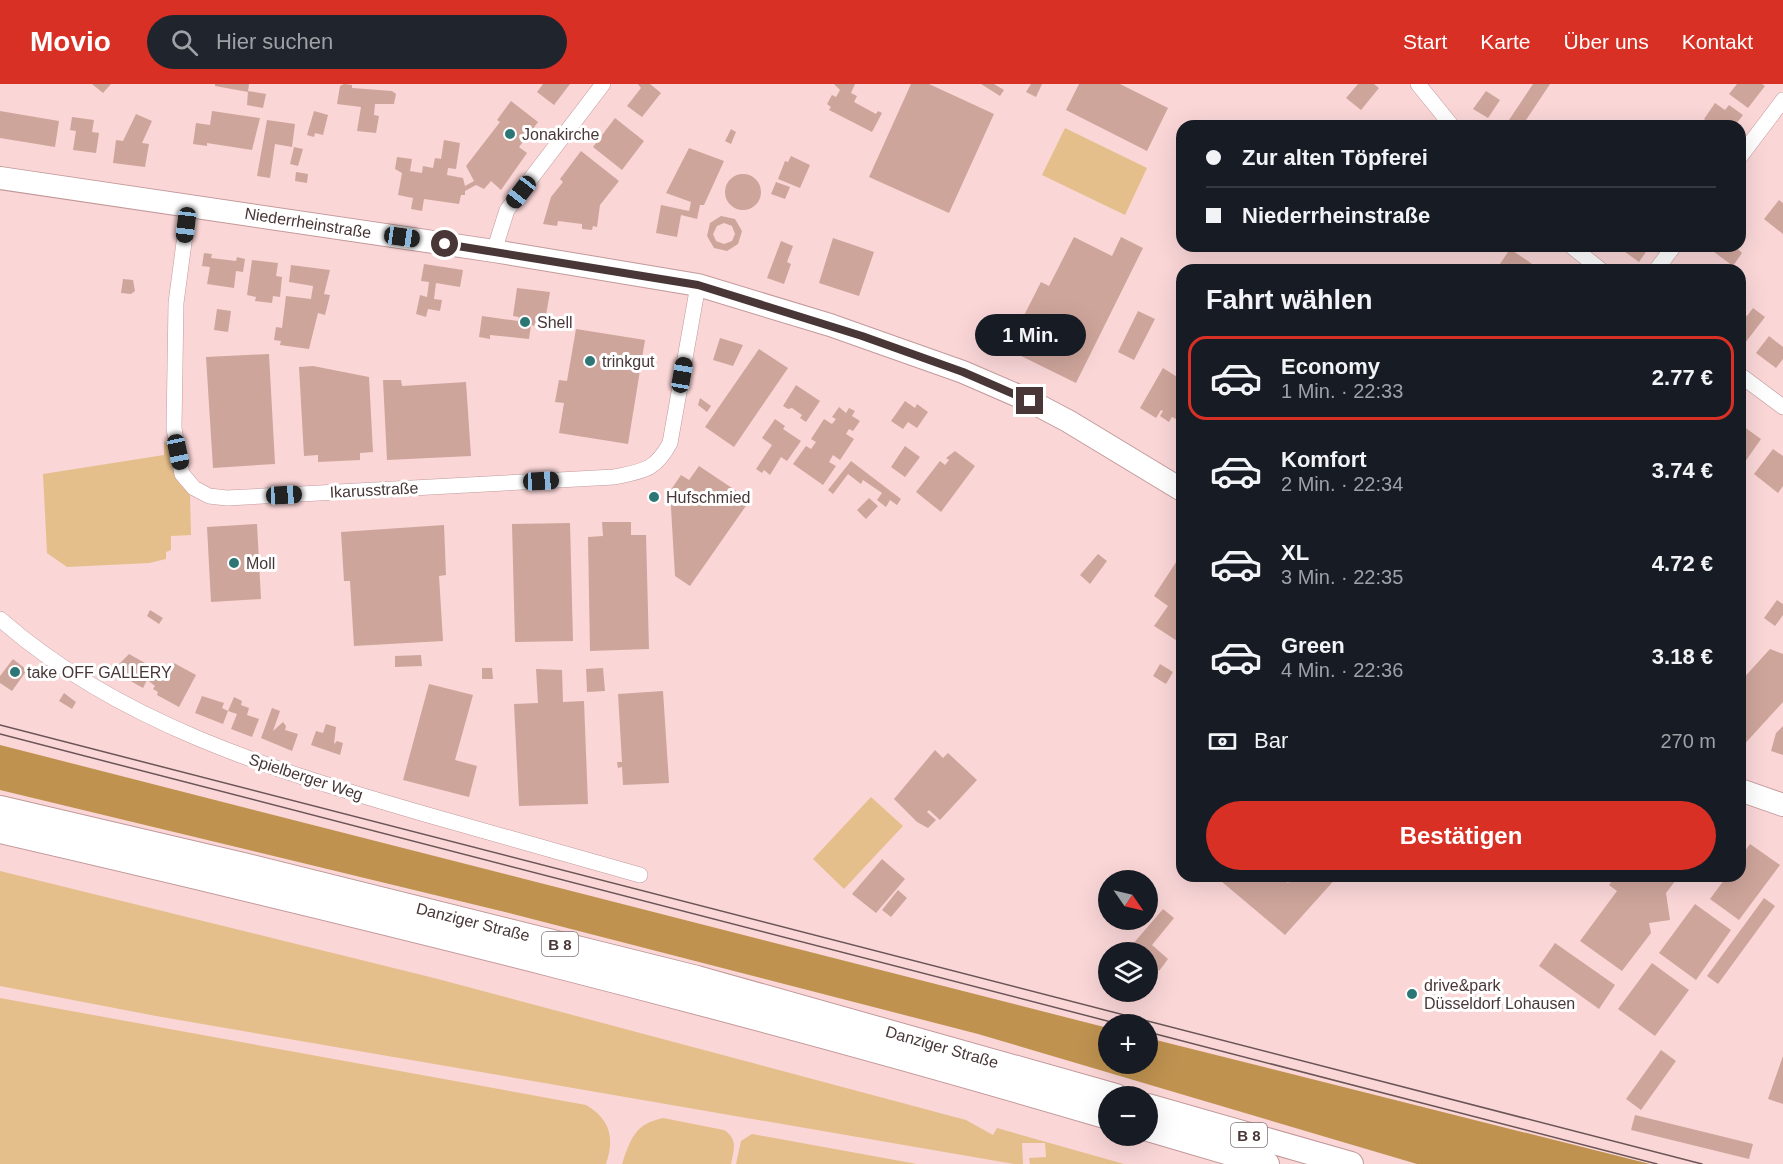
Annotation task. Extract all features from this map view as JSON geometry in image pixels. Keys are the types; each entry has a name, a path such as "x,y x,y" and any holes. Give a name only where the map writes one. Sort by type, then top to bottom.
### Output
{"main road":[{"name":"Danziger Straße","path":"0,808 243,865 697,978 1098,1091"},
{"name":"Danziger Straße","path":"0,831 251,889 713,1007 1098,1114"},
{"name":"B 8","path":"1158,1109 1351,1164"},
{"name":"B 8","path":"1158,1132 1267,1164"}],"street":[{"path":"494,251 507,210 603,84"},
{"path":"1418,84 1447,120"},
{"path":"1746,150 1783,100"},
{"name":"Niederrheinstraße","path":"0,177 494,251 698,285 830,325 963,372 1060,417 1176,486"},
{"name":"Ikarusstraße","path":"189,205 176,303 174,428 182,474 194,488 209,496 227,498 614,477 646,470 661,460 670,442 698,285"},
{"path":"1578,252 1594,264"},
{"path":"1746,379 1783,407"},
{"name":"Spielberger Weg","path":"0,619 96,688 172,727 245,758 332,787 640,875"},
{"path":"1746,792 1783,805"}],"shaded area":[{"path":"1065,128 1147,168 1125,215 1042,175"},
{"path":"164,441 168,445 180,484 190,493 191,535 171,536 171,550 166,552 166,559 149,563 67,567 47,553 43,474 164,455"},
{"path":"0,745 1098,1025 1098,1070 978,1034 505,912 0,790"},
{"path":"871,797 903,826 844,889 813,859"},
{"path":"0,871 434,978 966,1120 993,1135 997,1128 1124,1164 1030,1164 1029,1158 1046,1157 1045,1143 1022,1143 1023,1164 1014,1164 156,1016 0,986"},
{"path":"0,998 586,1105 601,1116 605,1123 610,1138 609,1155 606,1164 0,1164"},
{"path":"1158,1041 1650,1164 1417,1164 1113,1074 1158,1074"},
{"path":"663,1118 724,1130 733,1141 731,1164 622,1164 628,1147 640,1128"},
{"path":"752,1134 917,1164 736,1164 741,1141"}],"building":[{"path":"92,84 111,84 103,93"},
{"path":"215,84 249,84 248,92 215,86"},
{"path":"543,84 570,84 554,105 537,92"},
{"path":"638,84 650,84 661,93 642,117 627,106 641,88"},
{"path":"834,84 855,84 851,93 857,96 854,102 876,114 878,111 882,113 872,132 829,110 831,107 827,104 832,95 836,97 840,90"},
{"path":"911,84 929,84 994,114 949,213 869,177"},
{"path":"981,84 994,84 1004,90 1000,96"},
{"path":"1031,84 1042,84 1036,97 1026,92"},
{"path":"1079,84 1120,84 1168,108 1147,151 1066,110"},
{"path":"1358,84 1374,84 1379,88 1361,110 1346,98"},
{"path":"1533,84 1550,84 1526,120 1509,120"},
{"path":"1737,84 1765,86 1748,108 1729,94"},
{"path":"352,85 352,88 392,91 396,94 394,104 375,104 374,115 379,116 376,133 357,131 361,107 337,104 340,86"},
{"path":"248,91 266,94 263,108 247,105"},
{"path":"1486,91 1500,100 1488,118 1473,109"},
{"path":"511,101 538,122 519,147 527,153 501,190 491,181 484,189 476,185 465,191 465,195 461,195 459,204 424,199 422,211 411,209 413,198 398,195 402,173 395,169 397,157 412,159 410,171 422,173 423,166 433,168 435,158 441,159 444,140 460,143 456,169 448,168 447,175 463,178 465,186 474,181 466,166 500,122 497,120"},
{"path":"1715,103 1725,110 1729,105 1743,115 1739,120 1704,119"},
{"path":"0,111 59,121 55,147 0,138"},
{"path":"212,111 260,118 252,150 207,143 207,146 193,144 196,123 210,125"},
{"path":"314,111 328,115 323,135 315,133 314,137 307,135"},
{"path":"136,114 152,121 142,143 149,144 145,167 113,163 116,140 123,141"},
{"path":"72,117 94,120 92,132 99,133 96,153 73,150 76,131 70,130"},
{"path":"615,118 644,141 622,170 593,147"},
{"path":"267,120 295,124 292,147 275,144 270,178 257,176"},
{"path":"731,129 736,132 731,144 725,141"},
{"path":"294,147 303,149 298,166 290,164"},
{"path":"689,148 724,161 704,205 700,205 697,219 681,215 677,237 656,233 661,205 689,211 691,202 666,193"},
{"path":"581,151 619,181 600,205 597,227 593,226 592,230 582,229 582,224 558,221 557,226 543,224 551,197 563,182 560,179"},
{"path":"791,156 810,165 800,188 778,179 785,161 788,162"},
{"path":"296,172 308,174 307,183 295,181"},
{"path":"743,174 756,179 761,192 756,205 743,210 730,205 725,192 730,179"},
{"path":"776,182 790,187 785,199 771,194"},
{"path":"1779,200 1783,203 1783,234 1764,219"},
{"path":"721,216 735,219 742,231 738,244 727,251 714,248 707,236 710,223","holes":["724,223 732,226 735,234 732,241 724,244 716,241 713,234 717,226"]},
{"path":"1074,237 1112,256 1121,237 1143,248 1076,383 1007,349 1041,282 1049,286"},
{"path":"833,238 874,252 859,296 819,283"},
{"path":"781,241 793,246 787,262 791,264 784,284 767,278"},
{"path":"1508,252 1514,252 1532,264 1500,264"},
{"path":"1625,252 1646,252 1639,262"},
{"path":"1714,252 1741,252 1734,264 1730,264"},
{"path":"204,253 212,254 211,258 236,261 237,257 245,259 243,272 236,271 234,288 207,284 210,267 202,266"},
{"path":"252,260 278,263 276,276 282,277 280,297 273,296 272,303 255,301 256,297 247,295"},
{"path":"424,264 463,270 460,287 436,283 434,299 442,300 440,311 428,309 426,317 416,314 420,295 427,297 429,282 421,281"},
{"path":"291,265 330,270 324,294 330,295 325,315 318,313 309,349 280,345 281,341 274,340 276,327 282,328 286,296 311,299 313,286 289,282"},
{"path":"123,279 133,280 135,291 131,294 121,293"},
{"path":"517,288 550,292 545,321 536,320 535,326 531,325 529,339 490,335 490,339 479,337 482,316 518,321 519,317 513,316"},
{"path":"1753,308 1765,317 1746,342 1746,315"},
{"path":"217,309 231,311 228,332 214,330"},
{"path":"1138,311 1155,319 1134,360 1118,352"},
{"path":"576,329 645,340 628,444 559,433 564,403 555,402 559,380 567,381"},
{"path":"1769,336 1783,347 1783,359 1776,368 1756,353"},
{"path":"720,338 743,345 733,366 713,360"},
{"path":"759,349 788,368 734,447 705,427"},
{"path":"269,354 275,464 213,468 206,357"},
{"path":"313,366 369,377 373,452 360,453 360,460 318,462 318,455 304,456 299,367"},
{"path":"1163,368 1176,376 1176,419 1172,417 1169,422 1160,416 1163,411 1161,410 1156,418 1140,408"},
{"path":"383,380 401,380 402,386 466,382 471,456 387,460"},
{"path":"796,385 820,401 806,422 800,418 802,415 792,408 788,409 783,406"},
{"path":"700,398 711,406 707,412 698,405"},
{"path":"905,401 915,408 917,404 928,412 917,428 908,422 903,429 891,421"},
{"path":"839,407 846,413 849,408 855,411 852,416 860,421 853,431 849,429 846,434 854,439 840,460 833,455 829,462 836,466 823,485 793,464 806,446 811,449 816,442 811,439 824,419 832,424 836,419 832,417"},
{"path":"775,419 785,426 783,429 801,441 787,461 781,457 770,475 764,470 762,473 756,469 772,445 762,438"},
{"path":"1746,428 1761,439 1746,460"},
{"path":"905,446 920,457 905,477 891,467"},
{"path":"1773,449 1783,456 1783,486 1778,493 1754,474"},
{"path":"955,451 975,466 941,512 916,492 940,461 945,465 949,460 946,458"},
{"path":"851,461 901,499 897,505 890,500 886,507 877,500 882,493 863,480 861,484 848,474 833,494 828,490"},
{"path":"699,466 750,500 690,586 675,576 670,491 681,475 689,480"},
{"path":"869,498 878,506 866,519 857,510"},
{"path":"602,522 631,522 631,535 646,535 649,649 590,651 588,537 603,536"},
{"path":"570,523 573,641 515,642 512,524"},
{"name":"Moll","path":"257,524 261,599 211,602 207,527"},
{"path":"444,525 446,575 439,576 443,641 354,646 350,581 344,581 341,532"},
{"path":"1098,554 1107,561 1090,584 1080,575"},
{"path":"1176,562 1176,640 1154,626 1168,606 1154,596"},
{"path":"1777,600 1783,604 1783,615 1775,626 1764,618"},
{"path":"150,610 163,618 159,624 147,616"},
{"path":"1770,649 1783,654 1783,702 1746,742 1746,675"},
{"path":"129,654 154,668 151,673 165,680 174,663 196,675 179,707 157,695 158,692 153,689 155,686 147,680 143,688 118,674 122,666 119,664"},
{"path":"421,655 422,666 395,667 395,656"},
{"path":"13,659 27,670 12,691 0,683 0,676"},
{"path":"1160,664 1173,672 1166,684 1153,676"},
{"path":"482,668 492,668 493,679 482,679"},
{"path":"603,668 605,691 587,692 586,669"},
{"path":"536,669 562,670 563,702 584,701 588,804 519,806 514,704 538,703"},
{"path":"429,684 473,695 455,760 477,766 469,797 403,780"},
{"path":"663,691 669,783 623,785 622,767 618,768 617,762 622,762 618,694"},
{"path":"64,693 76,702 72,709 59,701"},
{"path":"202,696 224,703 222,708 228,711 223,724 195,713"},
{"path":"234,697 242,701 241,705 249,708 247,715 259,719 252,737 231,729 237,714 228,711"},
{"path":"272,708 280,711 273,731 283,722 286,726 285,730 298,734 292,751 261,738"},
{"path":"326,724 336,727 334,744 337,741 343,743 340,755 311,745 316,731 323,733"},
{"path":"1783,726 1783,755 1771,751 1776,733"},
{"path":"935,750 943,758 948,753 977,780 940,820 929,810 927,812 936,820 928,828 917,822 894,799"},
{"path":"1750,844 1780,865 1739,920 1710,899 1723,882 1746,882 1746,850"},
{"path":"882,859 905,879 876,913 852,894"},
{"path":"1222,882 1333,882 1285,935"},
{"path":"1611,882 1674,882 1666,893 1670,920 1649,923 1651,933 1622,971 1580,941 1617,891 1609,885"},
{"path":"898,890 907,898 891,917 882,910"},
{"path":"1764,898 1775,906 1718,984 1707,976"},
{"path":"1695,904 1731,930 1696,980 1659,953"},
{"path":"1163,909 1174,918 1154,942 1135,942 1145,930 1158,930 1158,915"},
{"path":"1555,943 1615,985 1599,1009 1539,966"},
{"path":"1158,950 1168,959 1158,970"},
{"path":"1652,963 1689,990 1655,1036 1618,1009"},
{"path":"1661,1050 1676,1061 1641,1110 1626,1099"},
{"path":"1783,1056 1783,1104 1768,1099"},
{"path":"1635,1115 1753,1144 1749,1159 1631,1130"}],"tram line":[{"path":"0,725 1702,1164"},
{"path":"0,734 1098,1019"},
{"path":"1158,1035 1657,1164"}],"place":[{"name":"Jonakirche","path":"510,134"},
{"name":"Shell","path":"525,322"},
{"name":"trinkgut","path":"590,361"},
{"name":"Hufschmied","path":"654,497"},
{"name":"Moll","path":"234,563"},
{"name":"take OFF GALLERY","path":"15,672"},
{"name":"drive&park Düsseldorf Lohausen","path":"1412,994"}],"route":[{"path":"445,244 698,285 862,336 963,372 1030,401"}]}
